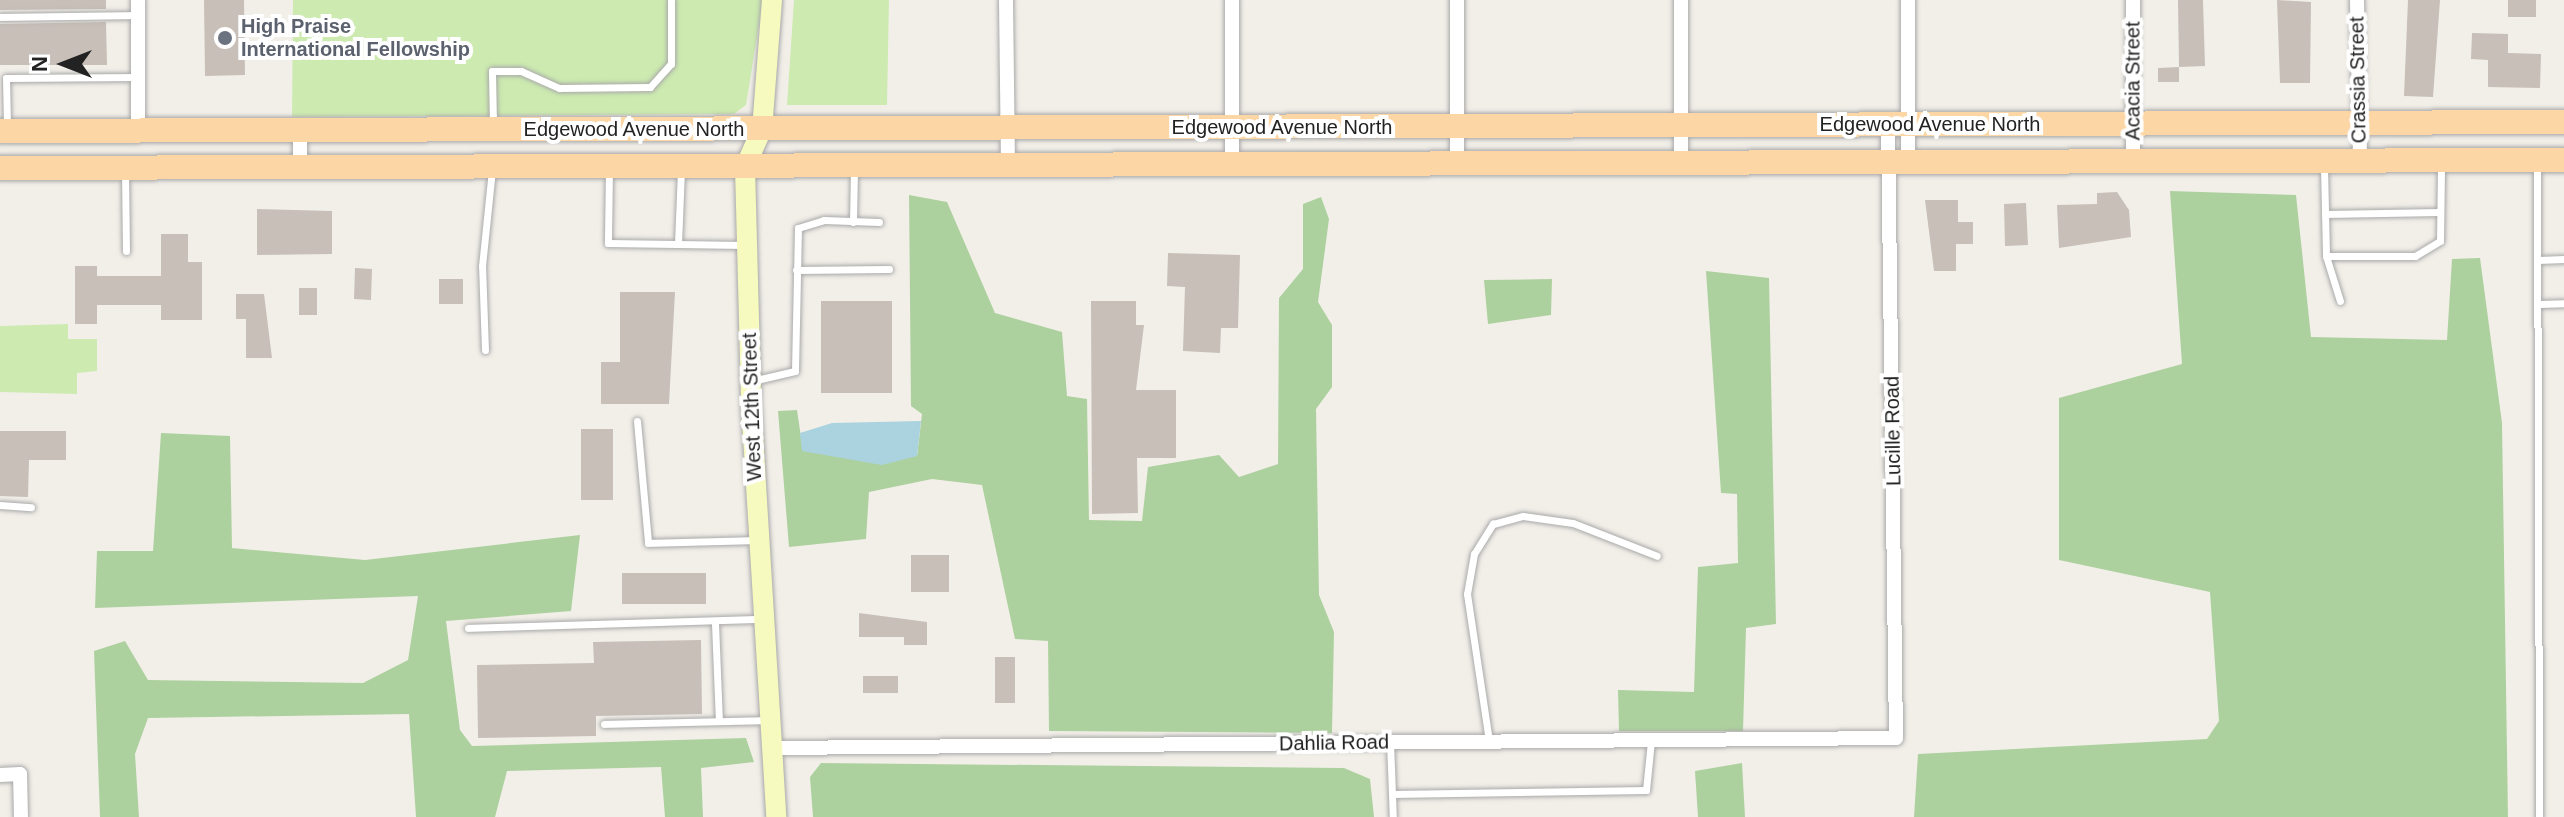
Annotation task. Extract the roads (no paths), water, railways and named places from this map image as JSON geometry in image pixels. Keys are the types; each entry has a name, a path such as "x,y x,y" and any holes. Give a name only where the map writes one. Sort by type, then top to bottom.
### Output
{"main road":[{"name":"Edgewood Avenue North","path":"3,131 2564,122"},
{"name":"Edgewood Avenue North","path":"0,168 2564,160"}],"street":[{"name":"West 12th Street","path":"772,0 762,129 745,167 757,540 776,817"},
{"path":"1006,0 1008,166"},
{"path":"1232,0 1232,165"},
{"path":"1457,0 1457,164"},
{"path":"1681,0 1681,163"},
{"path":"1898,162 1908,0"},
{"name":"Acacia Street","path":"2133,0 2133,161"},
{"name":"Crassia Street","path":"2357,0 2360,160"},
{"path":"138,7 138,131"},
{"name":"Lucille Road","path":"1896,738 1898,125"},
{"path":"300,130 300,168"},
{"name":"Dahlia Road","path":"772,748 1896,738"},
{"path":"0,775 20,774 21,817"}],"lane":[{"path":"493,130 492,71 521,71 559,88 650,87 663,78 671,64 671,0"},
{"path":"0,17 138,7"},
{"path":"3,131 6,78 138,77"},
{"path":"2326,256 2429,251 2440,241 2441,160"},
{"path":"2537,160 2539,817"},
{"path":"2324,161 2326,256 2340,301"},
{"path":"853,222 854,166"},
{"path":"485,350 482,266 492,167"},
{"path":"609,167 608,243 747,245"},
{"path":"678,244 681,167"},
{"path":"125,168 126,251"},
{"path":"2325,214 2440,212"},
{"path":"750,381 795,371 798,228 879,222"},
{"path":"2538,260 2564,259"},
{"path":"796,270 889,269"},
{"path":"2539,304 2564,303"},
{"path":"637,421 648,543 757,540"},
{"path":"0,505 31,507"},
{"path":"1489,741 1467,594 1474,554 1493,524 1523,516 1573,523 1657,556"},
{"path":"468,628 715,623 763,618"},
{"path":"715,623 719,721"},
{"path":"604,724 770,720"},
{"path":"1392,794 1646,790 1651,740"},
{"path":"1390,742 1393,817"}],"water":[{"path":"921,421 917,456 882,465 802,451 800,433 832,423"}],"place":[{"name":"High Praise International Fellowship","path":"225,38"}]}
